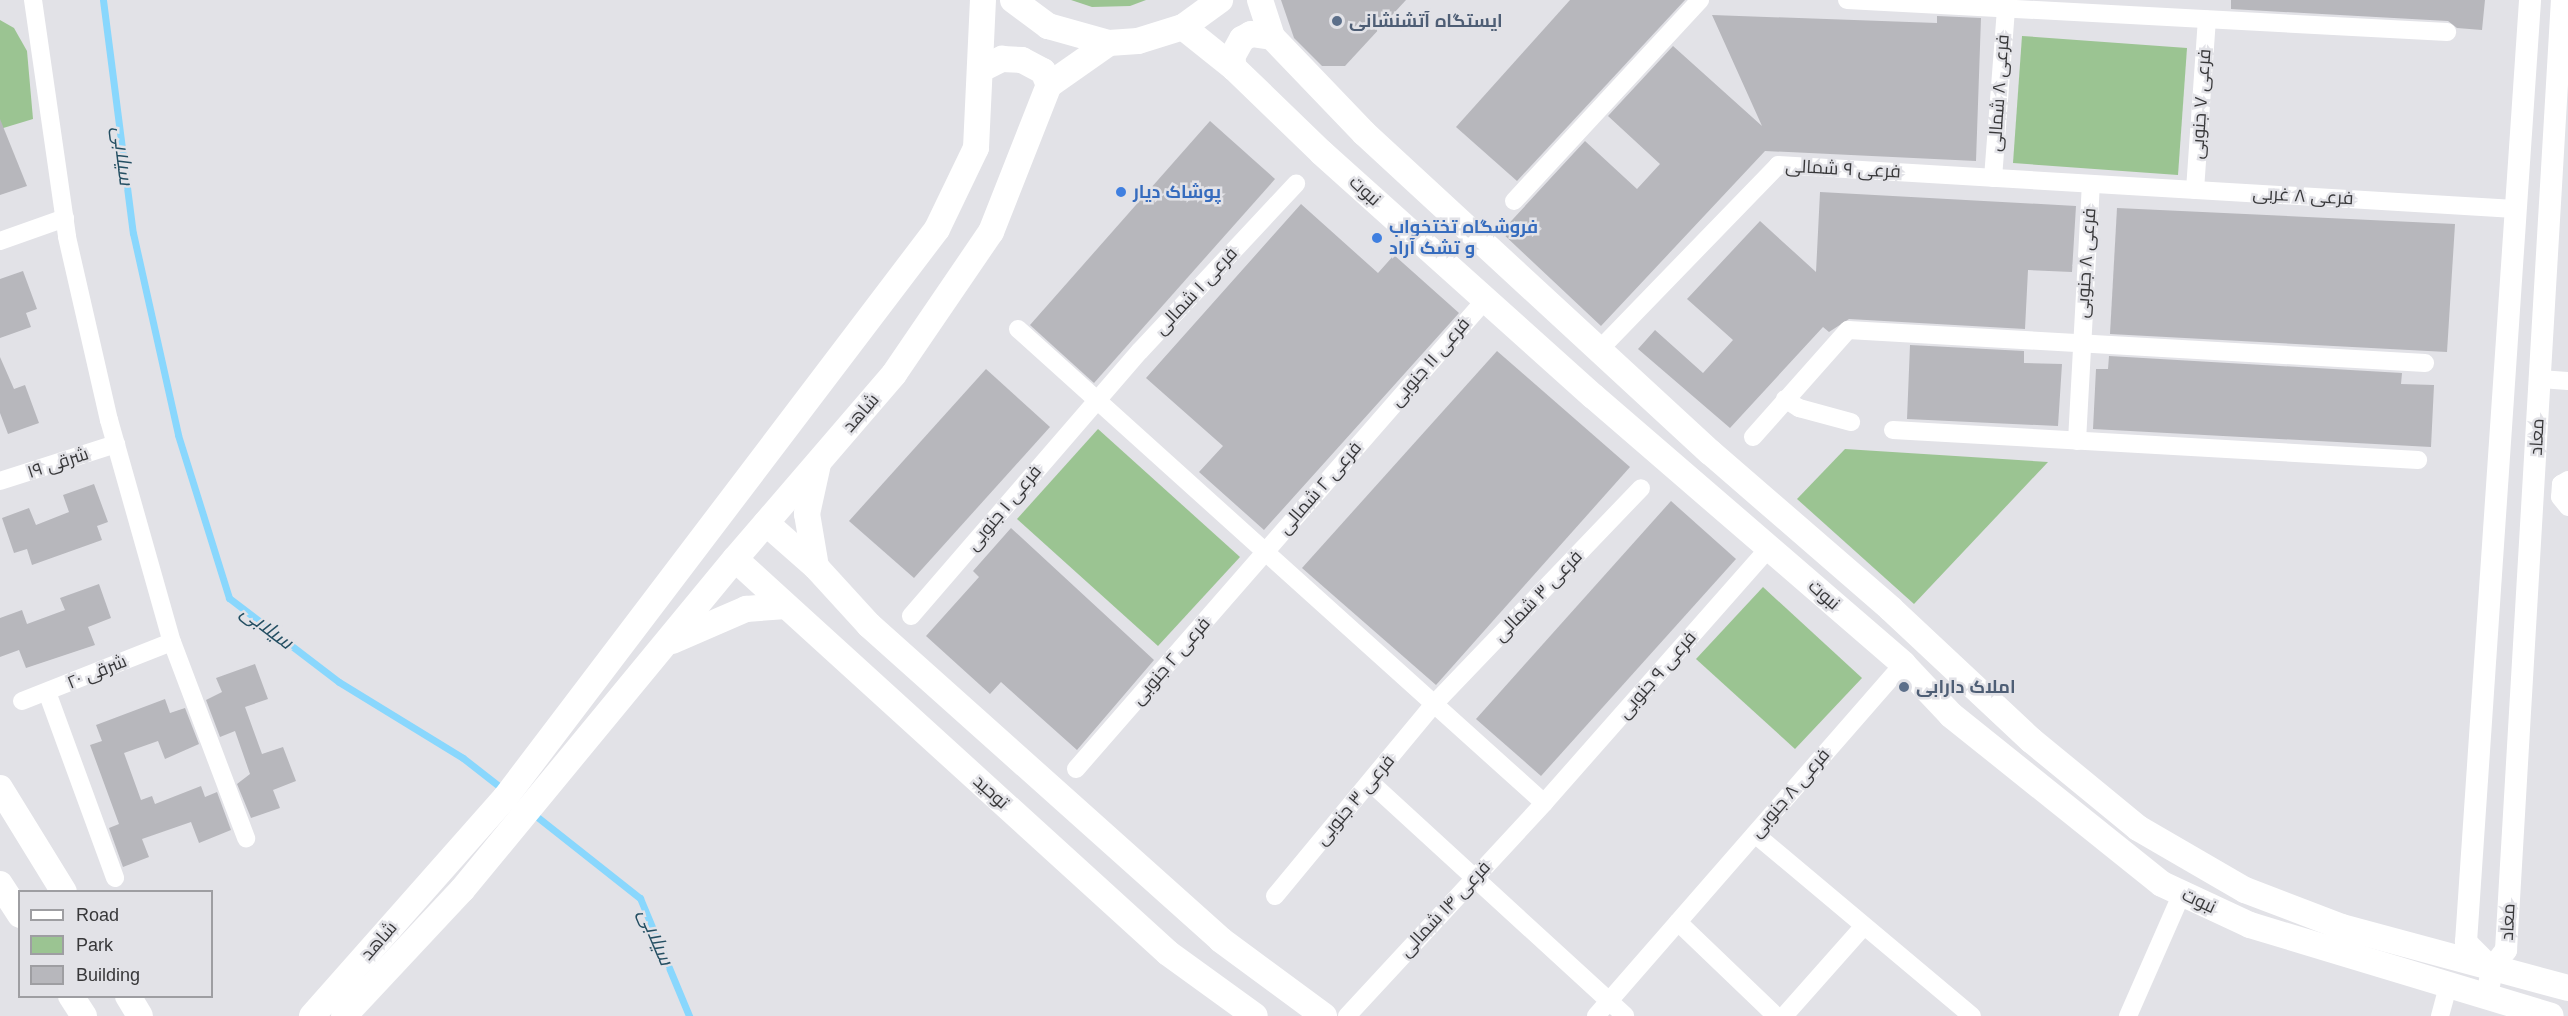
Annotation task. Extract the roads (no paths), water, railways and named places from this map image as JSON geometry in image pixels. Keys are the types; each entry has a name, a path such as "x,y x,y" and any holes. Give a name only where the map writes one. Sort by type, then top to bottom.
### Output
{"main road":[{"path":"983,0 980,70 1002,59 1022,60 1043,71 1049,85 1109,43"},
{"path":"1013,0 1048,26 1109,43 1138,41 1183,27 1220,0"},
{"name":"نبوت","path":"1260,0 1272,37 1364,133 1710,452 1892,609 2031,740 2138,828 2245,891 2342,927 2568,987"},
{"name":"نبوت","path":"1183,27 1234,68 1485,300 1903,664 1951,715 2077,819 2162,884 2250,925 2551,1016"},
{"path":"1234,68 1232,57 1242,39 1251,34 1272,37"},
{"name":"شاهد","path":"312,1016 505,798 937,229 976,148 980,70"},
{"name":"شاهد","path":"344,1016 462,890 735,559 894,374 991,232 1049,85"},
{"path":"816,567 807,513 818,463"},
{"path":"766,523 816,567 869,625 1212,933 1324,1016"},
{"name":"توحید","path":"735,559 1168,952 1255,1016"},
{"path":"664,645 746,609 786,606"},
{"path":"0,788 63,890"},
{"path":"0,884 18,912"},
{"path":"62,1016 63,998"},
{"path":"72,998 84,1016"},
{"path":"129,998 140,1016"}],"street":[{"path":"33,0 65,218 116,444 172,642 246,838"},
{"path":"1514,201 1700,0"},
{"path":"1847,0 2006,8 2102,7 2207,19 2447,32"},
{"name":"معاد","path":"2530,0 2466,942 2492,968 2506,950 2562,0"},
{"name":"فرعی ۸ شمالی","path":"1993,178 2006,8"},
{"name":"فرعی ۷ جنوبی","path":"2195,190 2207,19"},
{"name":"فرعی ۹ شمالی","path":"1600,349 1778,165 2091,183"},
{"name":"فرعی ۸ غربی","path":"2091,183 2515,209"},
{"name":"فرعی ۸ جنوبی","path":"2081,343 2091,183"},
{"name":"فرعی ۱ شمالی","path":"1097,400 1296,184"},
{"path":"0,241 65,218"},
{"name":"فرعی ۱۱ جنوبی","path":"1375,425 1485,300"},
{"path":"1018,329 1544,803"},
{"path":"1753,437 1848,330 2425,363"},
{"path":"2077,441 2081,343"},
{"path":"2504,373 2568,381"},
{"path":"1785,399 1799,408 1851,422"},
{"name":"فرعی ۱ جنوبی","path":"911,616 1097,400"},
{"name":"فرعی ۲ شمالی","path":"1264,551 1375,425"},
{"path":"1893,430 2418,460"},
{"name":"۱۹ شرقی","path":"0,481 116,444"},
{"path":"2568,480 2561,484 2560,497 2568,507"},
{"name":"فرعی ۳ شمالی","path":"1434,704 1641,488"},
{"name":"فرعی ۹ جنوبی","path":"1544,803 1769,548"},
{"name":"فرعی ۲ جنوبی","path":"1076,769 1264,551"},
{"name":"۲۰ شرقی","path":"22,701 172,642"},
{"name":"فرعی ۸ جنوبی","path":"1596,1016 1903,664"},
{"path":"47,692 116,878"},
{"name":"فرعی ۳ جنوبی","path":"1275,896 1434,704"},
{"path":"1370,782 1473,879 1625,1016"},
{"name":"فرعی ۱۴ شمالی","path":"1347,1016 1544,803"},
{"path":"1755,834 1964,1011"},
{"path":"2128,1016 2182,893"},
{"path":"1678,922 1776,1016"},
{"path":"1784,1016 1863,927"},
{"path":"2487,997 2492,968"},
{"path":"2440,1016 2448,986"}],"waterway":[{"name":"سیلابی","path":"103,0 133,233 178,435 229,598 339,682 463,758 504,790"},
{"name":"سیلابی","path":"531,812 640,898 689,1016"}],"place":[{"name":"ایستگاه آتشنشانی","path":"1337,21"},
{"name":"پوشاک دیار","path":"1121,192"},
{"name":"فروشگاه تختخواب و تشک آراد","path":"1377,238"},
{"name":"املاک دارابی","path":"1904,687"}]}
